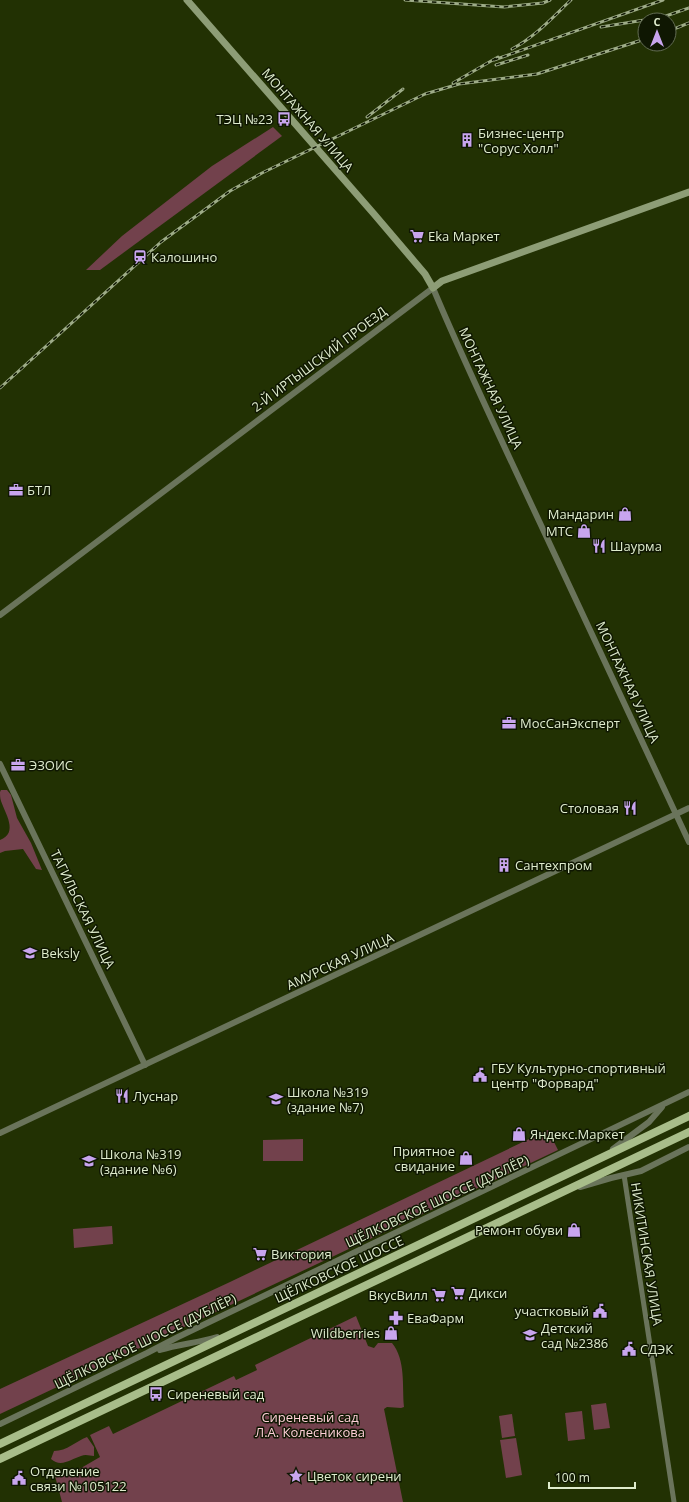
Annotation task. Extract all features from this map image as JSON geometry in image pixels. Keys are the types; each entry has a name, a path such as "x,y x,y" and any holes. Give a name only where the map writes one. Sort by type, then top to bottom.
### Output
{"main road":[{"name":"МОНТАЖНАЯ УЛИЦА","path":"187,0 374,214 425,274 433,288"},
{"name":"2-Й ИРТЫШСКИЙ ПРОЕЗД","path":"433,288 442,280 689,192"},
{"name":"ЩЁЛКОВСКОЕ ШОССЕ","path":"0,1444 689,1116"},
{"name":"ЩЁЛКОВСКОЕ ШОССЕ","path":"0,1459 689,1132"}],"street":[{"name":"2-Й ИРТЫШСКИЙ ПРОЕЗД","path":"0,615 433,288"},
{"name":"МОНТАЖНАЯ УЛИЦА","path":"433,288 457,344 569,588 608,666 689,842"},
{"name":"ТАГИЛЬСКАЯ УЛИЦА","path":"0,764 145,1065"},
{"name":"АМУРСКАЯ УЛИЦА","path":"0,1133 689,808"},
{"name":"ЩЁЛКОВСКОЕ ШОССЕ (ДУБЛЁР)","path":"0,1424 689,1092"},
{"path":"604,1156 649,1122 664,1105"},
{"path":"560,1194 611,1178 641,1171 689,1147"},
{"name":"НИКИТИНСКАЯ УЛИЦА","path":"624,1175 674,1502"},
{"path":"147,1353 176,1345 204,1341 231,1334"}],"green space":[{"path":"273,127 282,136 100,270 86,270 122,236 212,166"},
{"path":"1,790 7,790 11,795 17,818 31,843 42,870 36,869 23,849 0,853 0,840 6,837 10,828 1,800"},
{"path":"548,1130 558,1150 0,1414 0,1389 230,1282"},
{"path":"303,1139 303,1161 263,1161 263,1140"},
{"path":"112,1226 113,1244 74,1248 73,1229"},
{"name":"Сиреневый сад Л.А. Колесникова","path":"356,1316 368,1346 374,1348 378,1343 392,1343 400,1357 404,1407 387,1407 384,1409 403,1502 62,1502 55,1476 69,1475 100,1457 90,1435 109,1426 113,1434 234,1376 236,1380 257,1370 255,1365"},
{"path":"606,1403 610,1428 594,1430 591,1405"},
{"path":"582,1411 585,1439 568,1441 565,1413"},
{"path":"512,1414 515,1436 502,1438 499,1416"},
{"path":"87,1437 94,1447 94,1456 83,1455 62,1463 55,1462 51,1459 54,1451 67,1448"},
{"path":"516,1438 522,1475 506,1478 500,1440"}],"railway":[{"path":"405,0 504,7 543,3 550,0"},
{"path":"512,49 536,33 571,0"},
{"path":"494,60 663,0"},
{"path":"601,27 663,17 689,8"},
{"path":"677,28 689,23"},
{"path":"0,388 161,242 230,191 262,173 425,94 459,84 537,74 637,42"},
{"path":"496,65 528,55"},
{"path":"453,83 498,57"},
{"path":"367,117 403,89"}],"place":[{"name":"ТЭЦ №23","path":"284,119"},
{"name":"Бизнес-центр \"Сорус Холл\"","path":"467,140"},
{"name":"Eka Маркет","path":"417,236"},
{"name":"Калошино","path":"140,257"},
{"name":"БТЛ","path":"16,490"},
{"name":"Мандарин","path":"625,514"},
{"name":"МТС","path":"584,531"},
{"name":"Шаурма","path":"599,546"},
{"name":"МосСанЭксперт","path":"509,723"},
{"name":"ЭЗОИС","path":"18,765"},
{"name":"Столовая","path":"630,808"},
{"name":"Сантехпром","path":"504,865"},
{"name":"Beksly","path":"30,953"},
{"name":"ГБУ Культурно-спортивный центр \"Форвард\"","path":"480,1075"},
{"name":"Луснар","path":"122,1096"},
{"name":"Школа №319 (здание №7)","path":"276,1099"},
{"name":"Яндекс.Маркет","path":"519,1134"},
{"name":"Приятное свидание","path":"466,1158"},
{"name":"Школа №319 (здание №6)","path":"89,1161"},
{"name":"Ремонт обуви","path":"574,1230"},
{"name":"Виктория","path":"260,1254"},
{"name":"Дикси","path":"458,1293"},
{"name":"ВкусВилл","path":"439,1295"},
{"name":"участковый","path":"600,1311"},
{"name":"ЕваФарм","path":"396,1318"},
{"name":"Wildberries","path":"391,1333"},
{"name":"Детский сад №2386","path":"530,1335"},
{"name":"СДЭК","path":"629,1349"},
{"name":"Сиреневый сад","path":"156,1394"},
{"name":"Цветок сирени","path":"296,1476"},
{"name":"Отделение связи №105122","path":"19,1478"}]}
